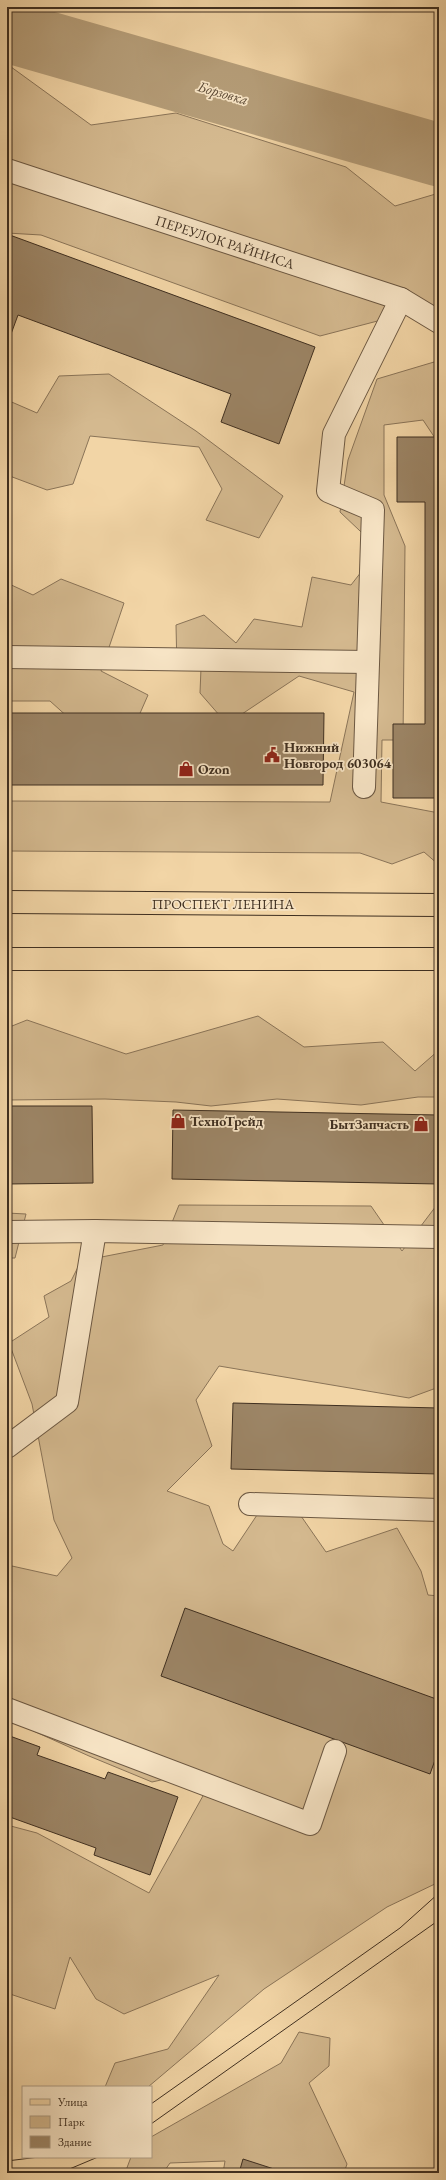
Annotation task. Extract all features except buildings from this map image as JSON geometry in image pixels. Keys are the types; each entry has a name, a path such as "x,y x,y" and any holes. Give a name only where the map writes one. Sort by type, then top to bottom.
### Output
{"main road":[{"name":"ПРОСПЕКТ ЛЕНИНА","path":"7,902 439,905"},
{"path":"7,959 439,959"}],"street":[{"name":"ПЕРЕУЛОК РАЙНИСА","path":"7,170 401,299 439,322"},
{"path":"364,787 372,510 328,491 334,434 401,299"},
{"path":"7,657 368,662"},
{"path":"7,1232 95,1231 439,1237"},
{"path":"7,1447 67,1402 95,1231"},
{"path":"250,1504 439,1510"},
{"path":"7,1709 310,1824 335,1751"}],"green space":[{"path":"7,64 91,125 176,113 346,167 395,206 439,193 439,305 320,336 41,235 7,233"},
{"path":"434,362 439,371 439,444 423,420 384,425 384,495 405,546 403,740 382,740 381,802 439,813 439,865 424,852 392,864 360,853 7,851 7,801 330,802 354,692 299,676 227,724 200,693 201,668 177,670 176,625 204,615 236,643 254,619 302,627 312,577 351,585 379,549 340,512 348,460 377,379"},
{"path":"109,374 196,431 283,496 259,538 206,520 222,489 199,447 90,436 73,484 47,490 7,475 7,400 37,413 59,376"},
{"path":"61,579 124,603 101,671 148,695 134,727 70,719 50,701 7,701 7,583 33,595"},
{"path":"258,1016 304,1047 383,1042 415,1071 439,1050 439,1097 418,1097 361,1105 277,1099 211,1106 176,1102 105,1099 7,1100 7,1028 27,1020 126,1054"},
{"path":"179,1205 371,1206 402,1251 436,1206 439,1207 439,1387 409,1398 219,1366 196,1400 212,1446 167,1491 209,1506 223,1544 233,1551 257,1515 301,1516 326,1552 397,1528 421,1571 428,1595 439,1596 439,1882 387,1907 264,1989 149,2086 105,2086 115,2063 168,2049 219,1975 124,2014 96,1999 70,1957 55,2009 7,1993 7,1825 37,1833 149,1893 204,1794 192,1773 152,1782 89,1756 7,1719 7,1575 12,1566 57,1576 72,1558 54,1520 32,1404 9,1343 49,1317 44,1296 71,1281 81,1261 163,1245"},
{"path":"7,1213 26,1214 15,1258 7,1258"},
{"path":"299,2032 330,2038 329,2066 309,2083 347,2164 344,2173 223,2173 225,2161 170,2163 163,2173 125,2173 131,2158 152,2158 152,2136 281,2063"}],"waterway":[{"name":"Борзовка","path":"7,31 439,155"}],"tram line":[{"path":"152,2103 400,1928 439,1893"},
{"path":"152,2123 439,1920"},
{"path":"7,2161 31,2158"},
{"path":"60,2173 96,2158"}],"place":[{"name":"Нижний Новгород 603064","path":"272,755"},
{"name":"Ozon","path":"186,769"},
{"name":"ТехноТрейд","path":"178,1121"},
{"name":"БытЗапчасть","path":"421,1124"}]}
